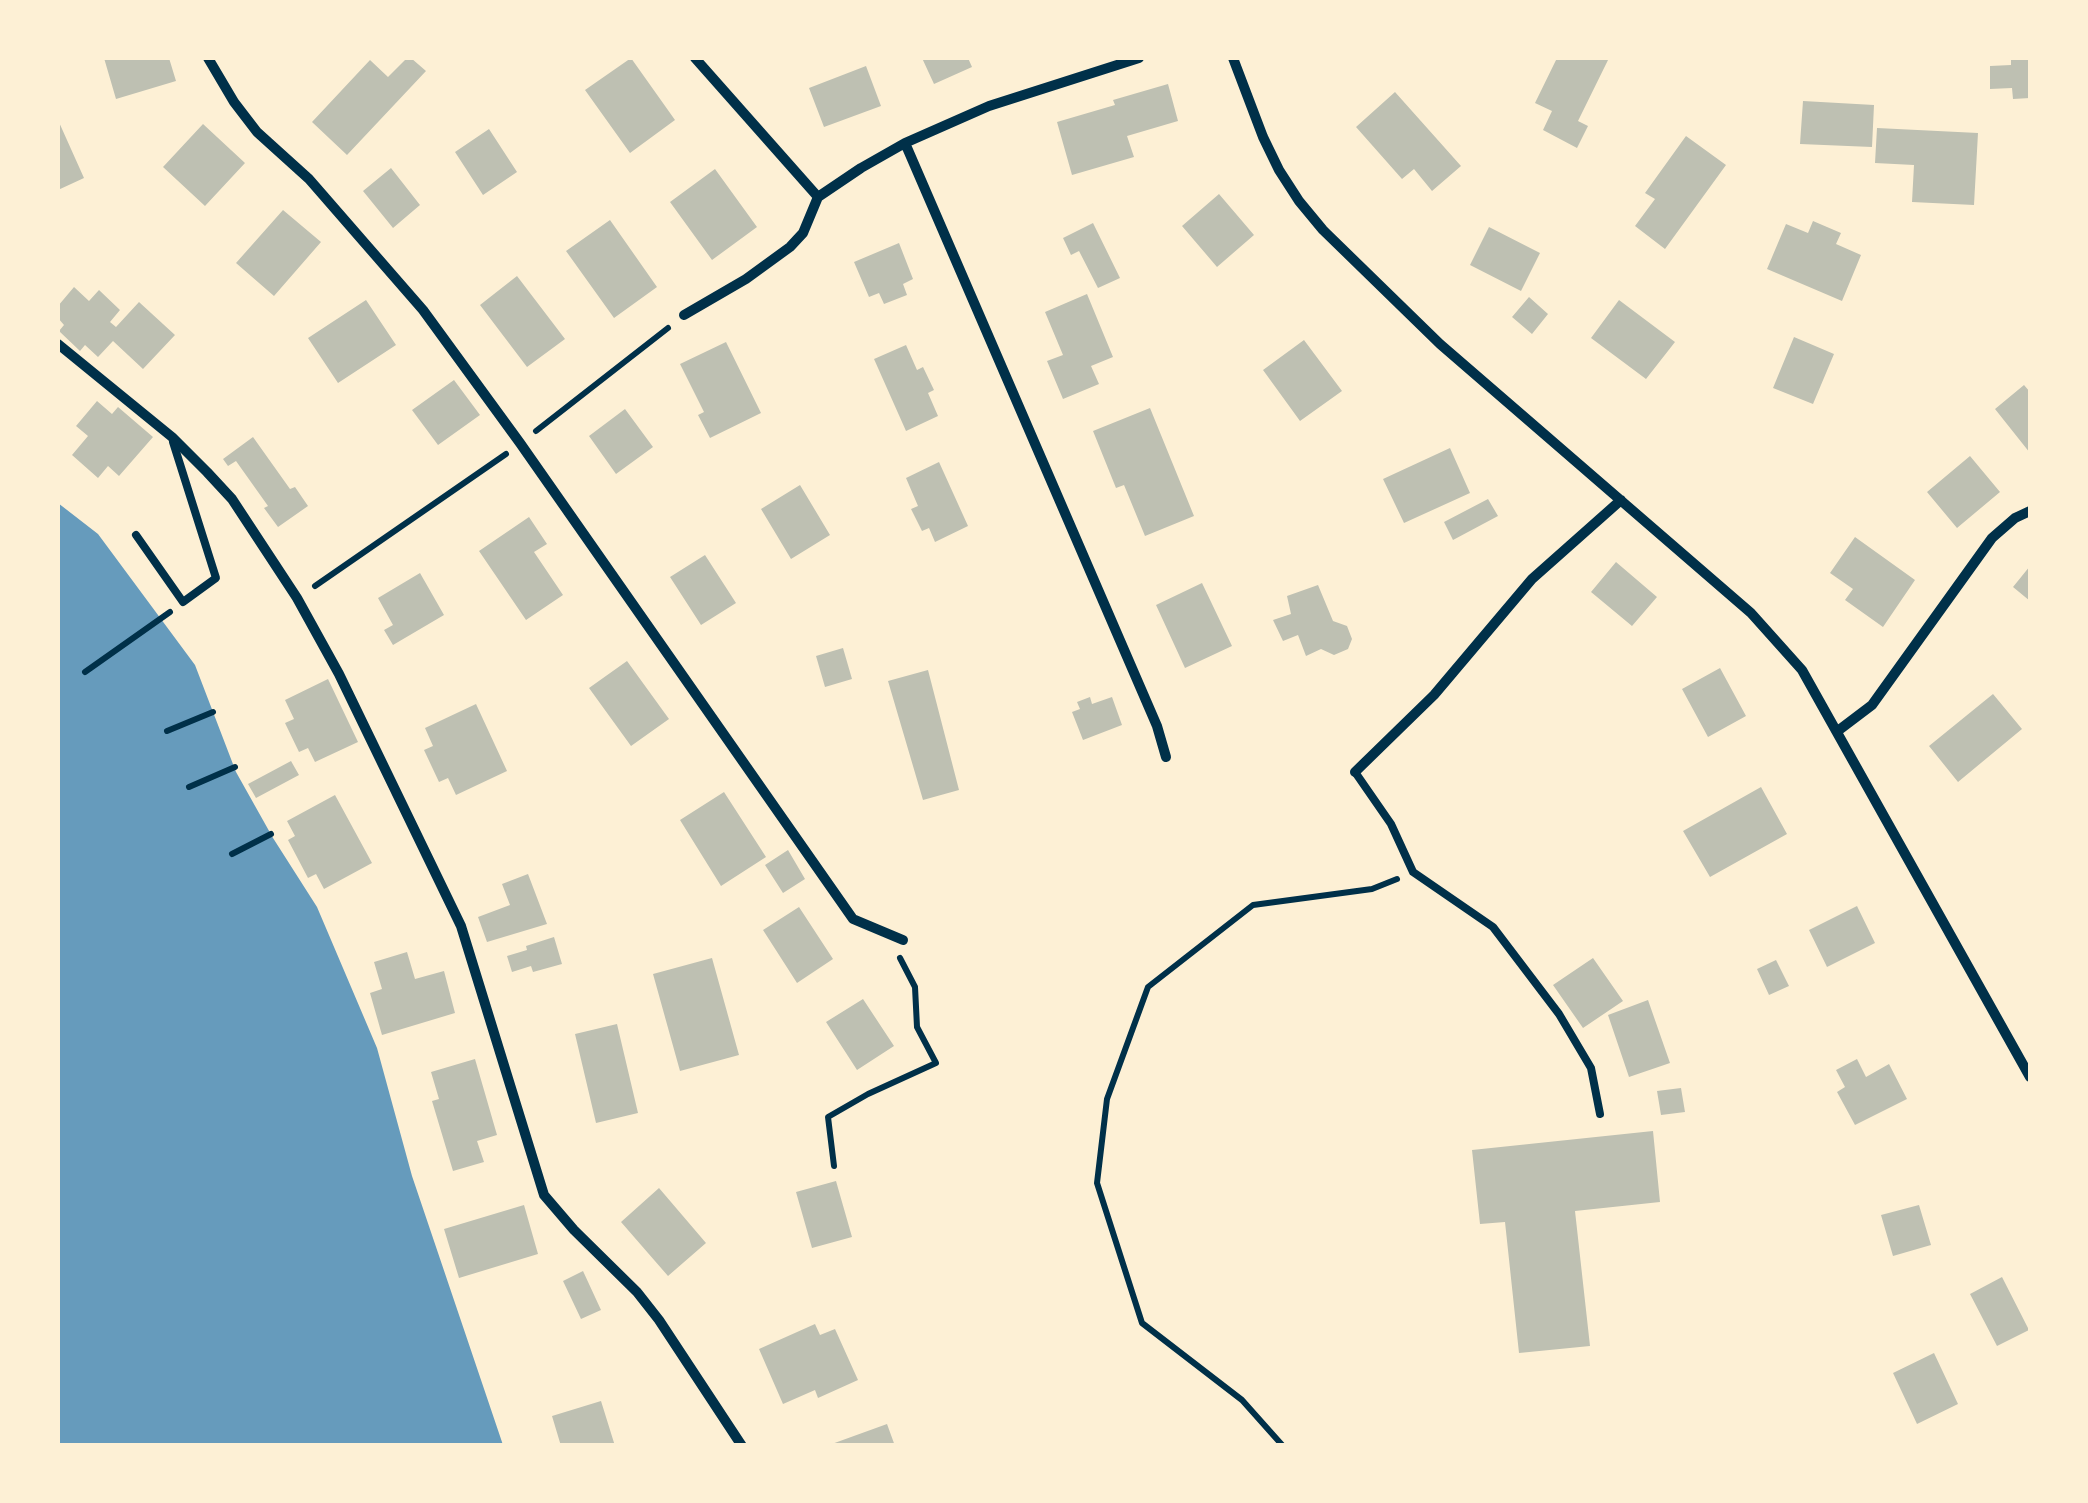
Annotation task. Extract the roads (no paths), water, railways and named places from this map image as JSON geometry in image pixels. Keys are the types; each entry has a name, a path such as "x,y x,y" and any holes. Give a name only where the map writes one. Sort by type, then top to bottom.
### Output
{"street":[{"path":"208,58 257,132 309,179 423,310 853,919 903,940"},
{"path":"695,58 818,197"},
{"path":"684,315 746,279 790,247 803,233 818,197 905,143 989,106 1139,58"},
{"path":"1233,58 1262,137 1322,230 1440,344 1751,614 1802,670 2030,1077"},
{"path":"905,143 1150,708 1166,757"},
{"path":"58,344 172,437 232,499 297,598 339,674 461,926 544,1194 660,1320 742,1446"},
{"path":"1356,772 1434,694 1532,580 1621,500"},
{"path":"1839,730 1872,705 1992,538 2014,518 2030,511"}],"lane":[{"path":"136,534 184,602 216,578 172,437"},
{"path":"1356,772 1391,824 1412,872 1493,928 1559,1014 1591,1068 1600,1114"}],"water":[{"path":"58,503 98,534 195,665 236,772 317,907 377,1048 412,1176 503,1445 58,1445"}]}
